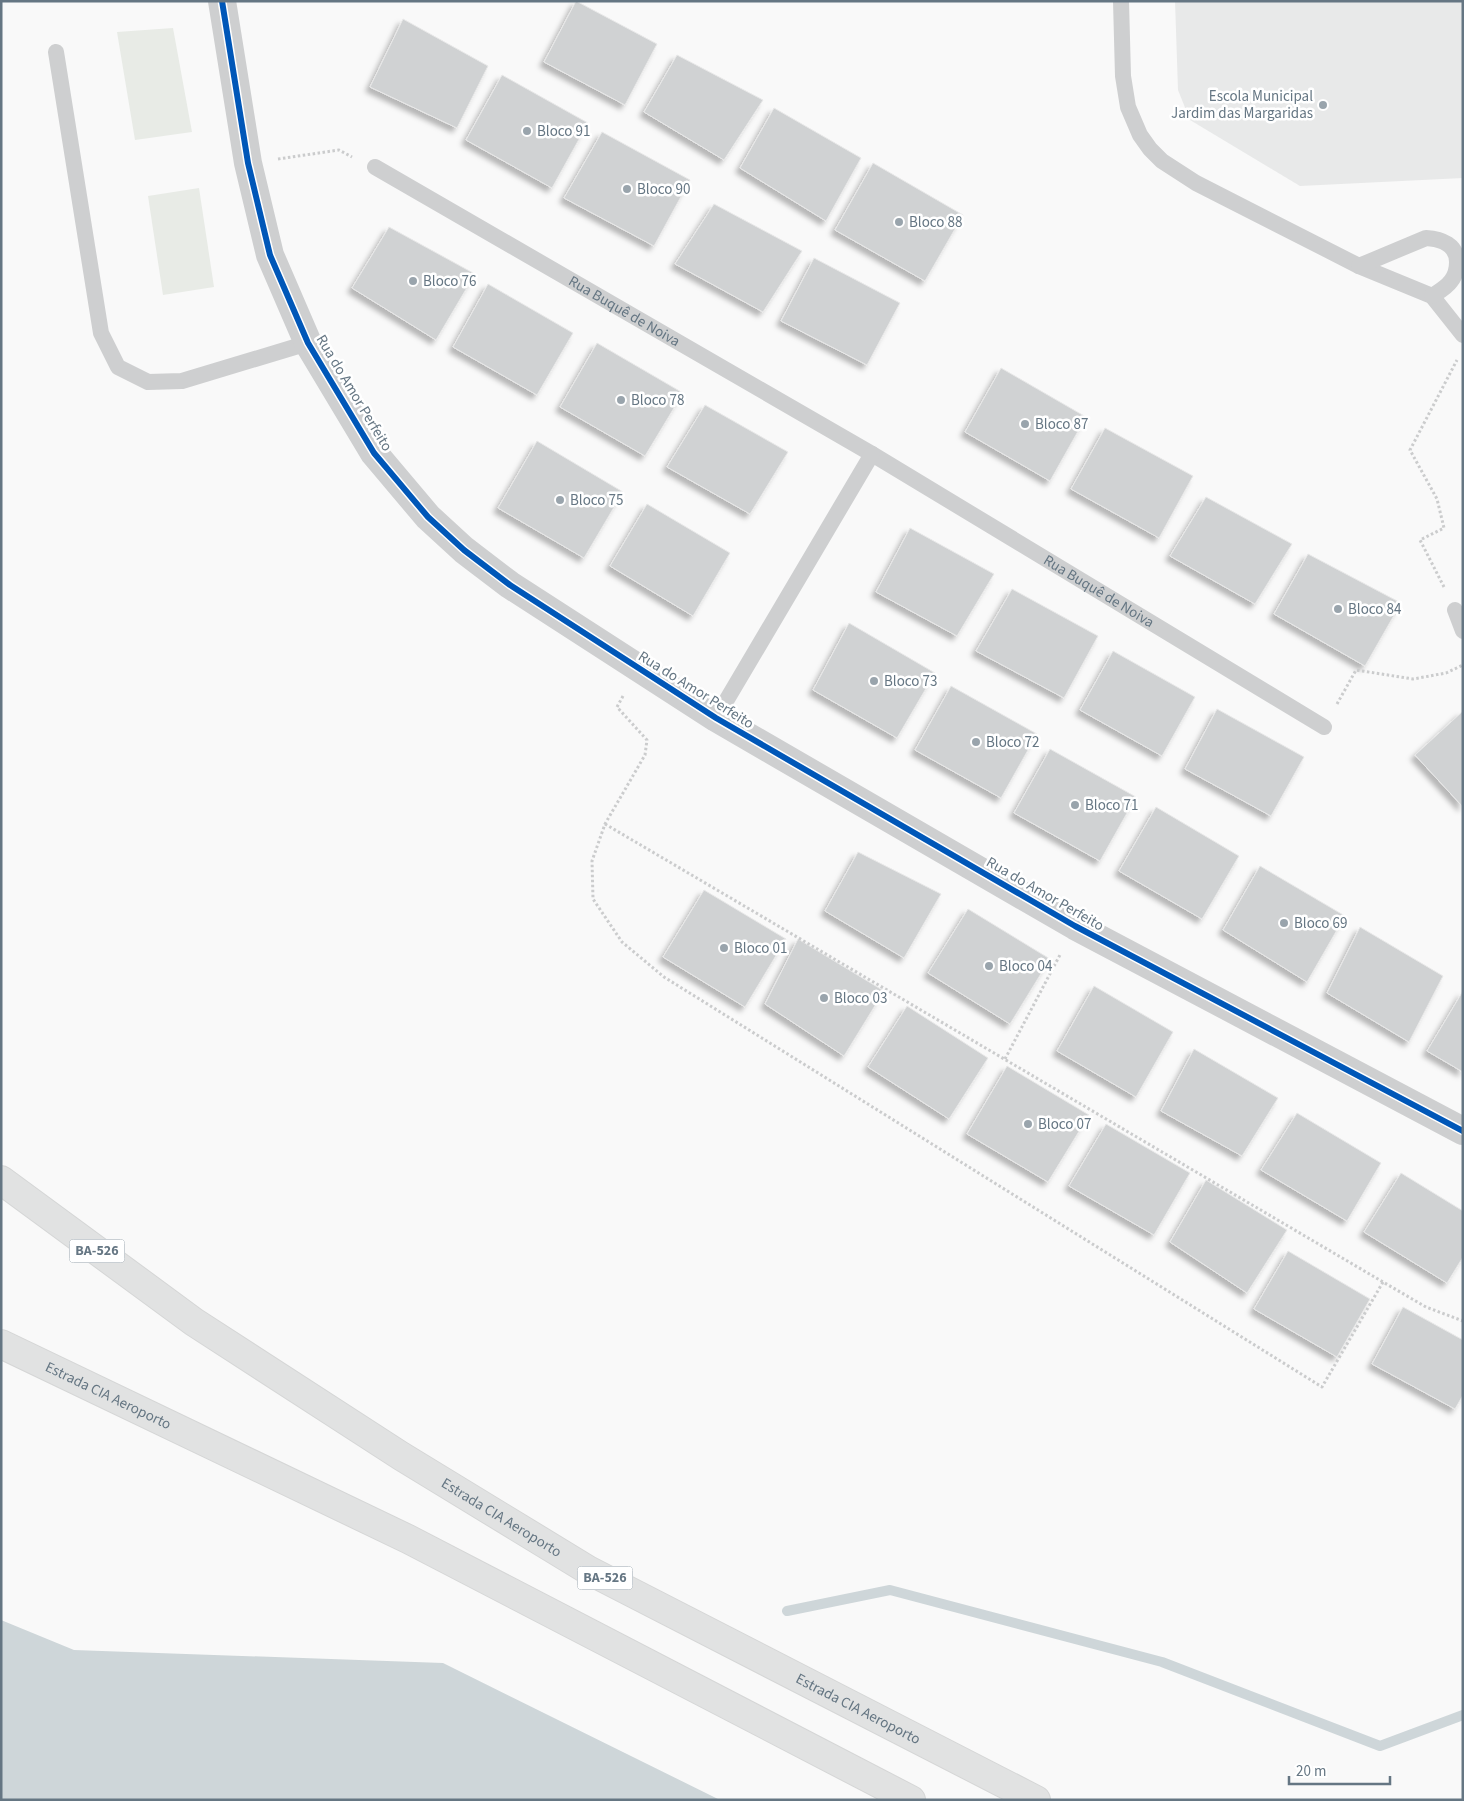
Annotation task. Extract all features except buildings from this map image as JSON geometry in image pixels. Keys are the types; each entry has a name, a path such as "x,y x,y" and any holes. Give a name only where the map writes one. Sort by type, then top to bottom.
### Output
{"highway":[{"name":"Estrada CIA Aeroporto","path":"1,1180 194,1322 401,1456 541,1542 588,1570 1036,1800"},
{"name":"Estrada CIA Aeroporto","path":"1,1344 408,1539 911,1800"}],"street":[{"name":"Rua do Amor Perfeito","path":"222,1 248,163 270,255 308,343 374,453 428,517 464,550 510,585 716,718 1075,926 1463,1132"}],"lane":[{"path":"1121,1 1123,76 1128,107 1140,135 1162,161 1196,183 1359,266 1432,296 1463,335"},
{"name":"Rua do Amor Perfeito","path":"56,52 100,333 118,367 148,382 182,381 308,343"},
{"name":"Rua Buquê de Noiva","path":"375,167 872,454 1324,727"},
{"path":"1359,266 1426,238 1435,238 1454,248 1457,256 1457,269 1452,281 1432,296"},
{"path":"716,718 872,454"},
{"path":"1455,610 1463,631"}],"path":[{"path":"274,160 339,150 358,160"},
{"path":"1455,610 1420,540 1444,528 1436,499 1410,450 1456,364"},
{"path":"1324,727 1356,670 1413,679 1446,673 1463,665"},
{"path":"637,668 617,707 647,740 645,755 605,824 592,861 593,899 622,942 664,977 1322,1387 1382,1282"},
{"path":"605,824 1382,1282 1426,1307 1463,1321"},
{"path":"1005,1060 1075,926"}],"shaded area":[{"name":"Escola Municipal Jardim das Margaridas","path":"1175,1 1463,1 1463,178 1300,186 1190,120 1178,90"},
{"path":"173,28 192,132 135,140 117,32"},
{"path":"199,188 214,287 163,295 148,196"},
{"path":"1,1620 74,1650 443,1663 720,1800 1,1800"}],"waterway":[{"path":"787,1611 890,1590 1162,1662 1380,1746 1463,1715"}],"cycle path":[{"path":"222,1 248,163 270,255 308,343 374,453 428,517 464,550 510,585 716,718 1075,926 1463,1131"}],"place":[{"name":"Escola Municipal Jardim das Margaridas","path":"1323,105"},
{"name":"Bloco 91","path":"527,131"},
{"name":"Bloco 90","path":"627,189"},
{"name":"Bloco 88","path":"899,222"},
{"name":"Bloco 76","path":"413,281"},
{"name":"Bloco 78","path":"621,400"},
{"name":"Bloco 87","path":"1025,424"},
{"name":"Bloco 75","path":"560,500"},
{"name":"Bloco 84","path":"1338,609"},
{"name":"Bloco 73","path":"874,681"},
{"name":"Bloco 72","path":"976,742"},
{"name":"Bloco 71","path":"1075,805"},
{"name":"Bloco 69","path":"1284,923"},
{"name":"Bloco 01","path":"724,948"},
{"name":"Bloco 04","path":"989,966"},
{"name":"Bloco 03","path":"824,998"},
{"name":"Bloco 07","path":"1028,1124"}]}
